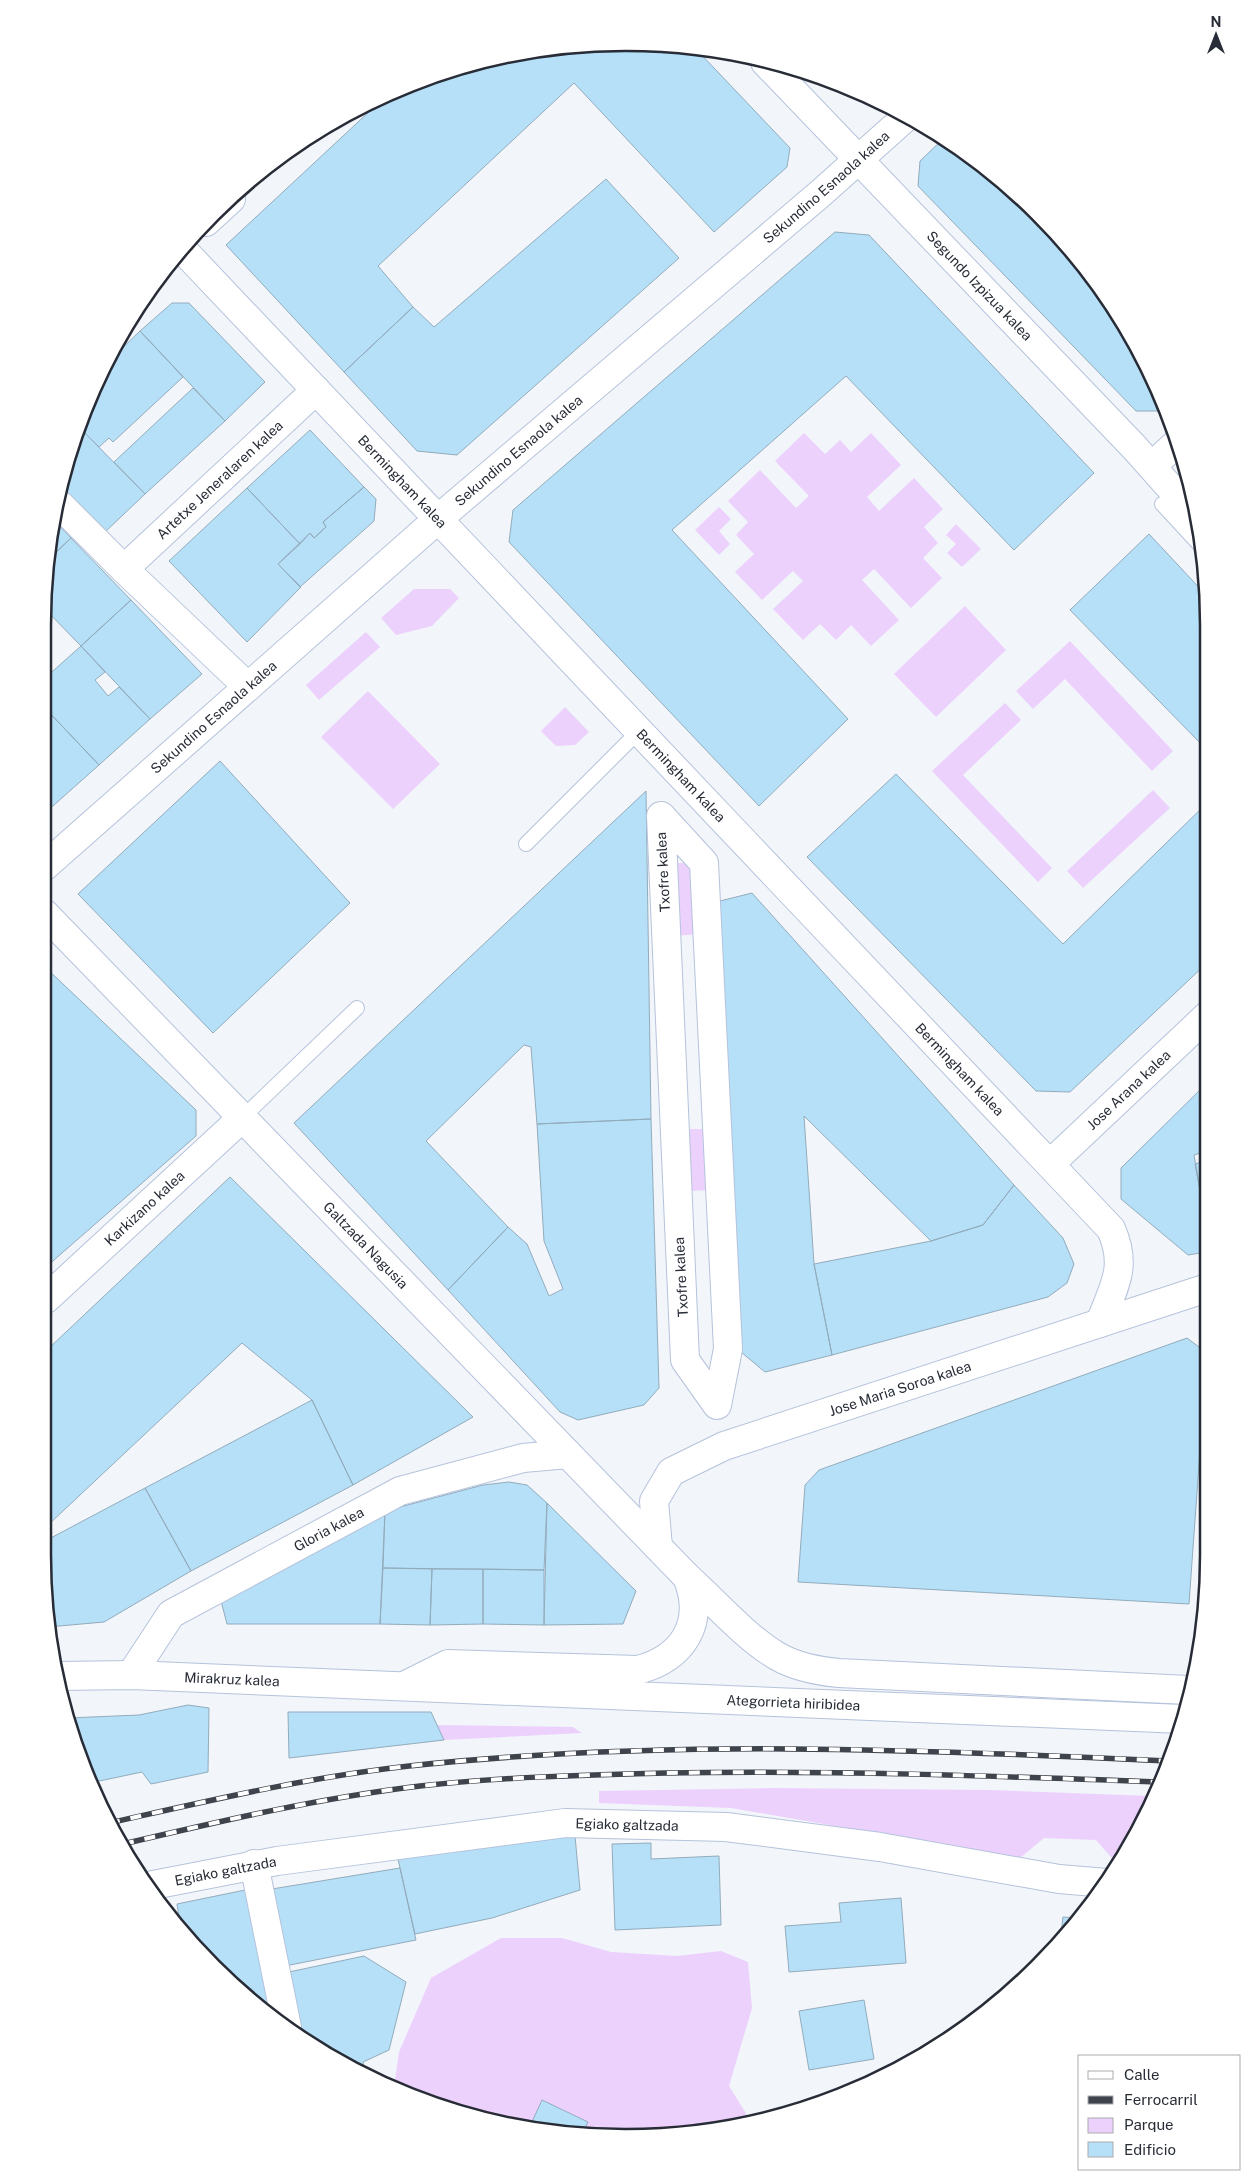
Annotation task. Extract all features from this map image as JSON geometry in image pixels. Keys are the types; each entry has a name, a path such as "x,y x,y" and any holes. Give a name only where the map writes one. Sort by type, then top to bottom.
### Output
{"street":[{"name":"Segundo Izpizua kalea","path":"775,71 1152,466 1187,507"},
{"name":"Sekundino Esnaola kalea","path":"51,861 438,519 860,159 901,122"},
{"name":"Bermingham kalea","path":"188,255 1111,1229 1119,1246 1120,1269 1100,1323"},
{"name":"Artetxe Jeneralaren kalea","path":"124,569 316,390"},
{"path":"1152,466 1171,448"},
{"path":"63,508 248,687"},
{"name":"Txofre kalea","path":"661,816 704,863 728,1349 718,1405 685,1360 661,816"},
{"name":"Galtzada Nagusia","path":"51,920 687,1578 759,1643 777,1656 818,1671 839,1673 1183,1690"},
{"name":"Jose Arana kalea","path":"1050,1164 1200,1023"},
{"name":"Karkizano kalea","path":"51,1295 242,1118"},
{"name":"Jose Maria Soroa kalea","path":"658,1546 654,1501 671,1472 724,1446 1200,1290"},
{"name":"Gloria kalea","path":"131,1675 171,1614 400,1491 523,1458 568,1454"},
{"path":"405,1686 448,1664 638,1670 654,1666 668,1658 680,1647 689,1632 693,1619 694,1605 692,1590 687,1578"},
{"name":"Mirakruz kalea","path":"64,1676 131,1675 405,1686"},
{"name":"Ategorrieta hiribidea","path":"405,1686 1175,1720"},
{"name":"Egiako galtzada","path":"156,1884 254,1864 565,1823 726,1827 880,1847 1058,1879 1097,1882"},
{"path":"254,1864 285,2017"}],"lane":[{"path":"1162,504 1193,537"},
{"path":"526,844 639,730"},
{"path":"242,1118 356,1008"}],"green space":[{"path":"804,433 825,454 840,440 851,452 871,433 901,465 867,497 879,511 914,478 943,509 924,527 938,543 923,558 942,578 911,608 874,569 862,580 899,620 871,646 851,625 836,640 820,624 803,640 773,609 803,581 793,571 762,600 735,572 754,554 736,535 748,522 728,501 760,470 796,508 809,496 775,461"},
{"path":"719,507 731,519 719,531 730,544 719,555 695,530"},
{"path":"956,524 981,549 962,567 947,553 956,544 946,535"},
{"path":"414,589 450,589 459,598 432,626 396,635 381,618"},
{"path":"965,606 1006,650 936,717 894,674"},
{"path":"366,632 380,647 319,700 306,685"},
{"path":"1070,641 1173,751 1152,771 1065,679 1033,709 1016,691"},
{"path":"368,691 440,764 393,809 321,737"},
{"path":"1005,703 1021,720 963,775 1052,868 1038,882 932,771"},
{"path":"565,707 589,732 575,745 556,746 541,731"},
{"path":"1153,790 1170,808 1083,888 1067,871"},
{"path":"670,863 695,863 699,934 675,936"},
{"path":"686,1129 708,1129 711,1190 690,1191"},
{"path":"437,1725 573,1727 582,1733 444,1740"},
{"path":"772,1788 989,1790 1146,1796 1112,1859 1096,1840 1044,1838 1020,1858 731,1808 599,1803 599,1791"},
{"path":"501,1938 562,1938 611,1952 677,1956 721,1951 748,1962 752,2008 729,2086 747,2116 663,2128 588,2128 513,2118 441,2098 406,2085 395,2080 399,2052 431,1978"}],"building":[{"path":"588,52 663,52 703,56 790,148 787,167 714,232 574,83 378,266 413,307 344,372 226,245 370,111 441,82 513,62"},
{"path":"938,144 975,170 1032,219 1081,276 1103,306 1141,372 1158,411 1136,411 918,186 920,161"},
{"path":"606,179 679,258 457,455 417,451 344,372 413,307 434,327"},
{"path":"835,232 869,235 1094,473 1014,550 846,376 672,530 848,719 759,806 509,542 513,510"},
{"path":"172,303 189,303 265,382 225,421 140,331"},
{"path":"140,331 183,377 113,442 109,438 99,447 85,433 110,372 123,347"},
{"path":"193,388 225,421 145,494 114,462"},
{"path":"310,430 364,487 323,522 326,527 314,538 310,533 300,544 247,488"},
{"path":"85,433 145,494 104,533 67,495"},
{"path":"364,487 376,499 374,521 300,587 278,564 310,533 314,538 326,527 323,522"},
{"path":"247,488 300,544 278,564 301,587 247,642 169,561"},
{"path":"60,526 71,538 56,552"},
{"path":"1149,534 1199,587 1200,743 1070,610"},
{"path":"71,538 131,600 81,646 51,615 56,552"},
{"path":"131,600 202,674 150,719 81,646"},
{"path":"81,646 105,672 95,680 108,696 119,687 150,719 99,765 51,714 51,673"},
{"path":"51,714 99,765 51,808"},
{"path":"220,761 350,903 213,1033 78,894"},
{"path":"896,774 1063,944 1200,810 1200,970 1070,1092 1036,1091 807,857"},
{"path":"646,791 651,1119 537,1124 531,1047 524,1045 426,1141 508,1227 448,1290 294,1123"},
{"path":"752,893 1014,1185 983,1225 931,1241 804,1116 814,1264 832,1355 765,1372 741,1352 712,903"},
{"path":"51,973 196,1110 196,1136 51,1263"},
{"path":"1200,1090 1200,1153 1194,1155 1200,1189 1200,1253 1188,1255 1121,1199 1121,1168"},
{"path":"651,1119 659,1388 644,1405 578,1420 560,1412 448,1290 508,1227 527,1244 549,1296 563,1289 544,1241 537,1124"},
{"path":"1200,1162 1200,1191 1195,1164"},
{"path":"230,1177 473,1417 353,1485 312,1400 242,1343 51,1522 51,1346"},
{"path":"1014,1185 1063,1238 1074,1264 1067,1283 1048,1297 832,1355 814,1264 931,1241 983,1225"},
{"path":"1187,1338 1200,1348 1200,1451 1189,1604 798,1582 805,1485 819,1470"},
{"path":"312,1400 353,1485 191,1571 145,1488"},
{"path":"509,1482 527,1485 547,1503 544,1570 383,1568 385,1511 483,1485"},
{"path":"145,1488 191,1571 104,1622 56,1626 52,1592 51,1538"},
{"path":"547,1503 636,1591 623,1624 544,1625"},
{"path":"385,1511 380,1624 227,1624 221,1601"},
{"path":"383,1568 432,1569 430,1625 380,1624"},
{"path":"432,1569 483,1569 483,1624 430,1625"},
{"path":"483,1569 544,1570 544,1625 483,1624"},
{"path":"188,1705 209,1708 208,1772 151,1784 142,1772 98,1781 75,1718 139,1715"},
{"path":"288,1712 431,1712 444,1740 289,1758"},
{"path":"575,1836 580,1890 492,1918 415,1934 398,1859"},
{"path":"651,1843 651,1859 719,1856 721,1925 615,1930 612,1844"},
{"path":"400,1868 416,1940 285,1966 272,1889"},
{"path":"250,1889 274,2008 219,1961 179,1914 177,1904"},
{"path":"901,1898 906,1963 789,1972 785,1926 841,1922 839,1903"},
{"path":"1063,1917 1070,1917 1062,1927"},
{"path":"364,1956 406,1982 389,2050 363,2062 364,2066 338,2052 299,2027 289,1972"},
{"path":"864,2000 874,2059 809,2070 799,2011"},
{"path":"542,2100 588,2122 585,2128 532,2121"}],"railway":[{"path":"117,1821 258,1790 333,1776 409,1766 598,1752 693,1749 883,1750 1161,1761"},
{"path":"128,1843 233,1819 345,1797 420,1786 512,1778 666,1773 789,1772 1153,1782"}]}
